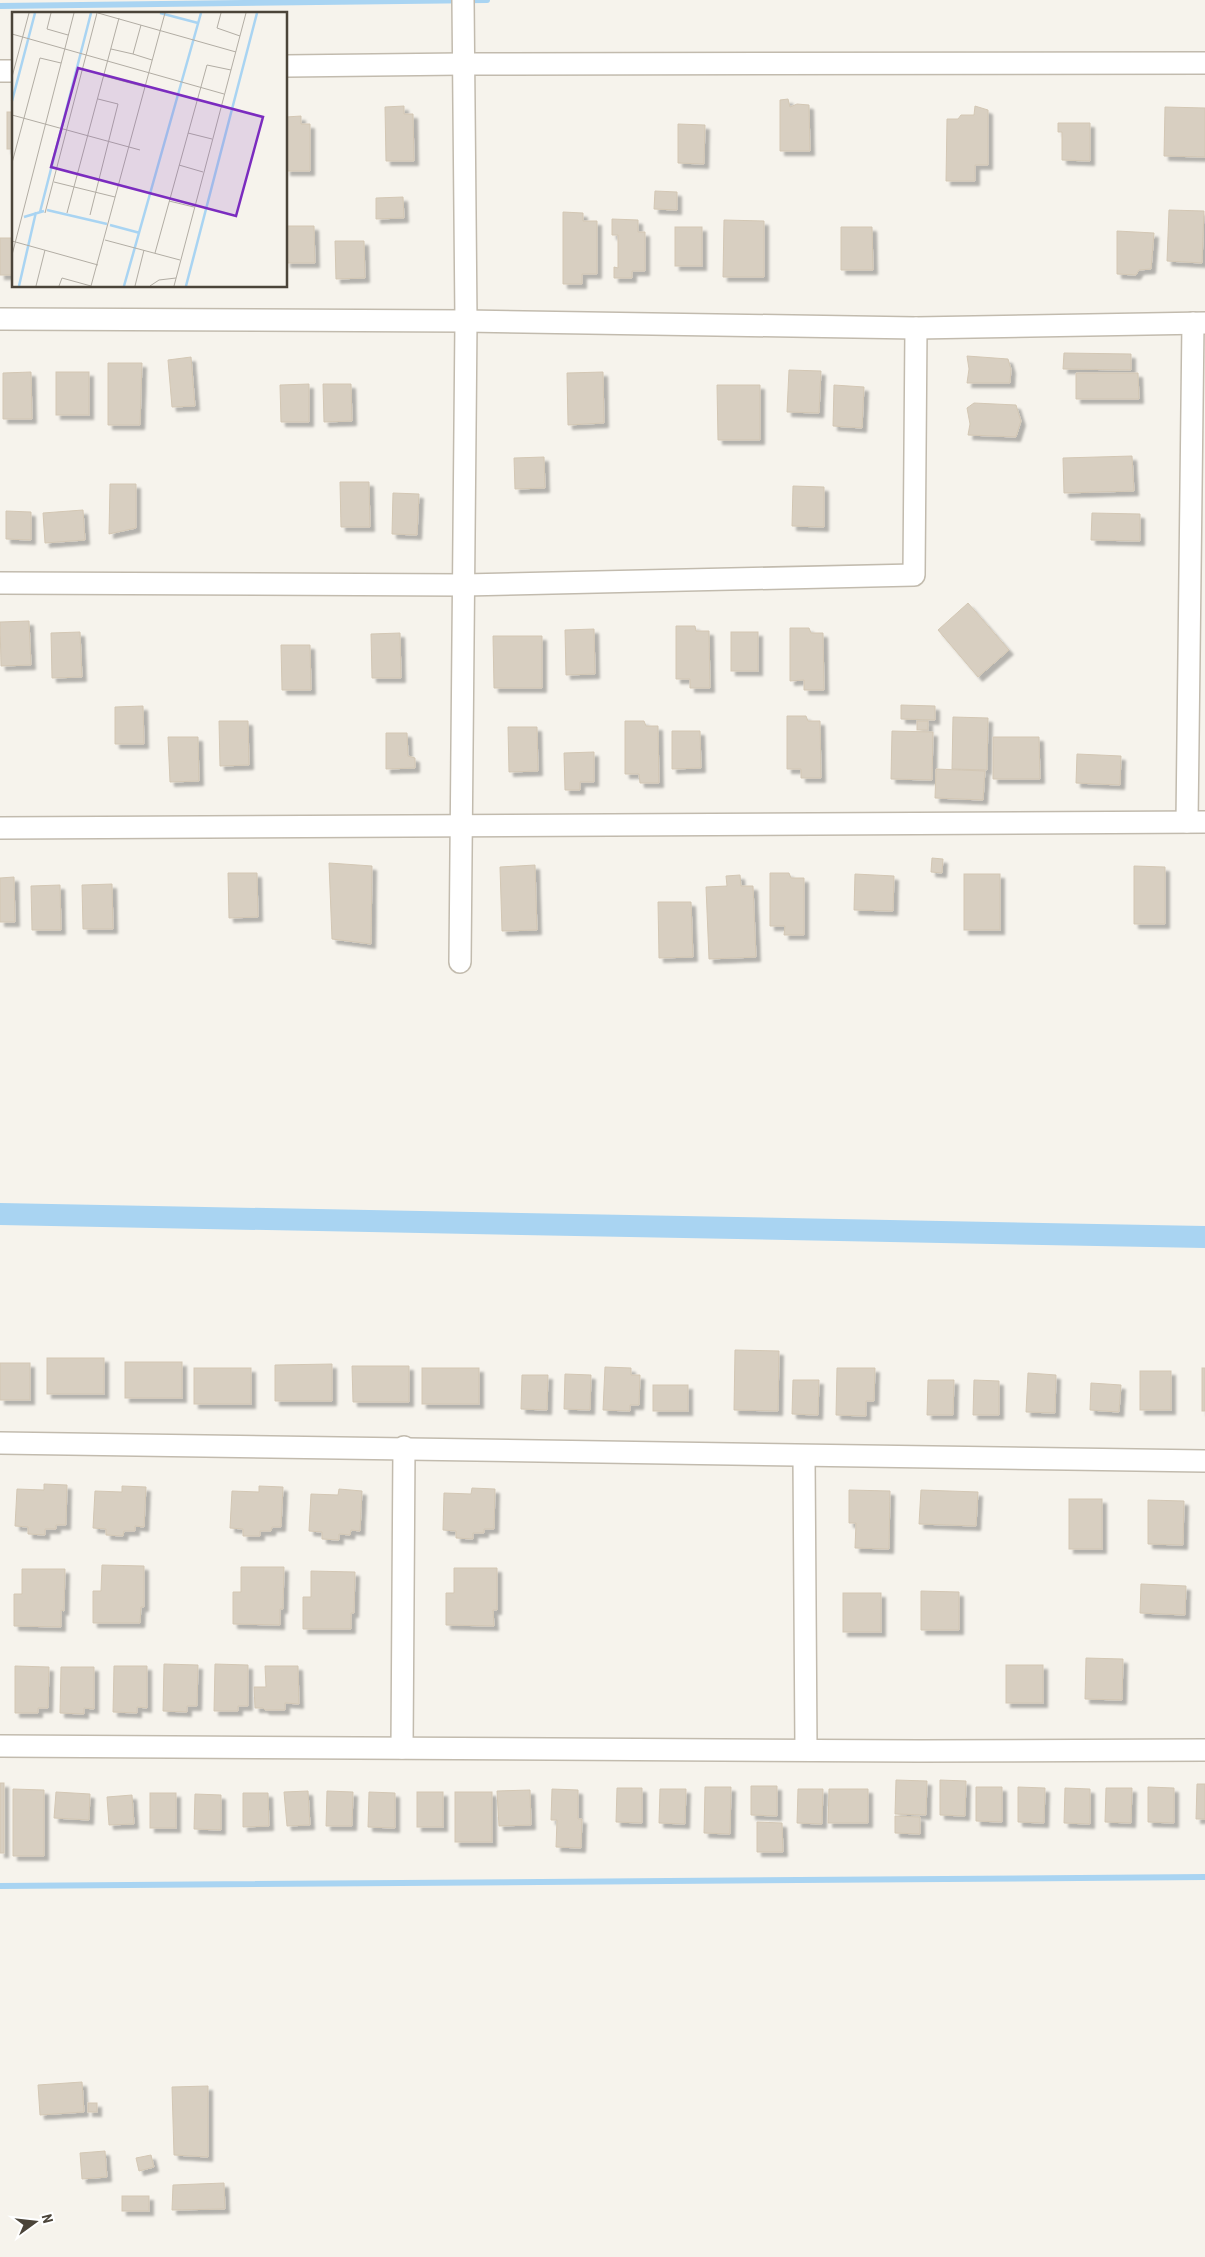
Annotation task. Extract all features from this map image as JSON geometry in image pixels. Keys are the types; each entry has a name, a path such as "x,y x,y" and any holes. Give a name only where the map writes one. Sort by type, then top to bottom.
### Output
{"street":[{"path":"460,962 466,322 462,64 463,0"},
{"path":"288,66 1205,63"},
{"path":"0,319 466,322 916,328 1199,323 1196,822 0,828"},
{"path":"0,583 464,584 914,575 916,328"},
{"path":"0,1443 404,1447 804,1457 1205,1461"},
{"path":"402,1748 404,1447"},
{"path":"804,1457 806,1749"},
{"path":"0,1746 919,1751 1205,1750"}],"building":[{"path":"788,99 790,107 797,104 809,105 810,151 780,151 780,100"},
{"path":"404,106 404,114 413,114 414,161 386,161 385,107"},
{"path":"975,106 988,110 988,165 975,165 975,181 946,181 947,119 958,119 961,115 974,115"},
{"path":"1165,107 1205,108 1205,157 1164,156"},
{"path":"7,112 12,112 12,149 7,149"},
{"path":"301,116 301,124 310,124 310,171 288,171 288,117"},
{"path":"1058,123 1090,123 1090,161 1062,160 1062,132 1058,132"},
{"path":"678,124 705,125 704,164 678,163"},
{"path":"655,191 677,192 677,210 654,209"},
{"path":"403,197 404,218 376,219 376,198"},
{"path":"1169,210 1204,211 1202,263 1167,261"},
{"path":"563,212 583,213 583,221 597,221 597,274 582,274 582,284 563,284"},
{"path":"612,219 638,220 638,232 645,232 645,271 632,271 632,278 614,278 614,267 618,268 618,235 612,235"},
{"path":"724,220 764,221 764,277 723,277"},
{"path":"288,226 314,226 315,263 288,263"},
{"path":"675,227 702,227 702,266 675,266"},
{"path":"841,227 872,227 873,270 841,270"},
{"path":"1117,231 1154,233 1151,269 1139,270 1136,275 1117,274"},
{"path":"0,238 12,238 12,275 0,275"},
{"path":"335,241 364,241 365,278 336,279"},
{"path":"1064,353 1131,354 1131,370 1063,369"},
{"path":"967,356 1008,359 1011,369 1010,383 967,383 969,369"},
{"path":"191,357 195,406 172,407 168,360"},
{"path":"108,363 142,363 140,425 108,425"},
{"path":"789,370 821,371 819,413 787,412"},
{"path":"31,372 32,419 3,419 3,373"},
{"path":"56,372 89,372 89,415 56,415"},
{"path":"603,372 604,423 568,425 567,373"},
{"path":"1076,373 1138,373 1139,399 1076,399"},
{"path":"309,384 309,422 281,422 280,385"},
{"path":"323,384 351,384 352,421 324,422"},
{"path":"717,385 760,385 760,440 718,440"},
{"path":"834,385 864,387 862,428 833,426"},
{"path":"974,403 1016,405 1021,421 1016,437 968,435 970,424 967,408"},
{"path":"1132,456 1134,491 1064,493 1063,458"},
{"path":"544,457 545,488 515,489 514,458"},
{"path":"340,482 369,482 370,527 341,527"},
{"path":"110,484 136,484 136,528 109,534"},
{"path":"793,486 824,487 824,527 792,526"},
{"path":"393,493 419,494 417,535 392,534"},
{"path":"83,510 85,540 45,543 43,513"},
{"path":"6,511 31,512 31,540 6,539"},
{"path":"1092,513 1140,514 1140,541 1091,540"},
{"path":"968,603 1009,650 978,677 938,630"},
{"path":"29,621 31,665 1,666 0,622"},
{"path":"676,626 695,626 696,631 709,631 710,688 690,688 690,679 676,679"},
{"path":"790,628 809,628 811,633 823,633 824,690 804,690 804,680 790,681"},
{"path":"594,629 595,674 566,675 565,630"},
{"path":"80,632 82,677 52,678 51,633"},
{"path":"731,632 758,632 758,671 731,671"},
{"path":"400,633 401,678 372,678 371,634"},
{"path":"493,636 542,636 542,688 494,688"},
{"path":"281,645 310,645 311,690 282,690"},
{"path":"901,705 935,706 935,720 901,719"},
{"path":"143,706 144,744 115,744 115,707"},
{"path":"787,716 806,716 808,721 820,721 821,778 801,778 801,769 787,769"},
{"path":"953,717 988,718 987,770 952,769"},
{"path":"219,721 248,721 249,765 220,766"},
{"path":"625,721 644,721 646,726 658,726 659,783 640,783 639,774 625,774"},
{"path":"917,721 928,721 928,730 917,730"},
{"path":"508,727 537,727 538,771 509,772"},
{"path":"672,731 700,731 701,768 672,769"},
{"path":"892,731 933,732 932,780 891,779"},
{"path":"386,733 407,733 408,756 415,758 415,768 386,769"},
{"path":"168,737 198,737 199,781 170,782"},
{"path":"993,737 1039,737 1040,779 993,779"},
{"path":"594,752 594,782 580,782 580,790 565,790 564,753"},
{"path":"1077,754 1121,756 1120,785 1076,783"},
{"path":"936,769 985,771 983,800 935,798"},
{"path":"932,858 943,859 942,873 931,872"},
{"path":"329,863 372,866 371,944 332,939"},
{"path":"535,865 537,930 502,931 500,867"},
{"path":"1134,866 1165,867 1165,924 1134,924"},
{"path":"228,873 257,873 258,917 229,918"},
{"path":"770,873 789,873 791,878 804,878 804,935 784,935 785,926 770,926"},
{"path":"855,874 894,876 893,911 854,910"},
{"path":"964,874 1000,874 1000,930 964,930"},
{"path":"740,875 741,886 753,886 756,957 709,959 706,887 727,886 726,876"},
{"path":"14,877 15,922 0,922 0,878"},
{"path":"112,884 113,929 83,929 82,885"},
{"path":"60,885 61,930 32,930 31,886"},
{"path":"658,902 691,902 693,957 659,958"},
{"path":"735,1350 779,1351 778,1411 734,1410"},
{"path":"47,1358 104,1358 104,1394 47,1394"},
{"path":"125,1362 182,1362 182,1398 125,1398"},
{"path":"0,1363 30,1363 30,1400 0,1400"},
{"path":"332,1364 332,1401 275,1401 275,1365"},
{"path":"352,1366 409,1366 409,1402 353,1402"},
{"path":"605,1367 631,1368 631,1375 640,1375 639,1405 630,1405 630,1411 603,1410"},
{"path":"194,1368 251,1368 251,1404 194,1404"},
{"path":"422,1368 479,1368 479,1404 422,1404"},
{"path":"837,1368 875,1368 874,1401 866,1401 866,1416 836,1415"},
{"path":"1202,1368 1205,1368 1205,1411 1202,1411"},
{"path":"1140,1371 1171,1371 1171,1410 1140,1410"},
{"path":"1028,1373 1056,1375 1055,1413 1026,1412"},
{"path":"565,1374 591,1375 590,1410 564,1409"},
{"path":"522,1375 548,1375 547,1410 521,1409"},
{"path":"793,1380 819,1380 818,1415 792,1414"},
{"path":"928,1380 954,1380 953,1415 927,1415"},
{"path":"974,1380 999,1381 999,1415 973,1415"},
{"path":"1091,1383 1121,1385 1119,1412 1090,1410"},
{"path":"653,1385 688,1385 688,1411 653,1411"},
{"path":"44,1484 67,1485 66,1525 56,1525 56,1529 45,1529 45,1535 28,1534 28,1527 15,1526 17,1489 44,1490"},
{"path":"122,1486 146,1487 144,1527 135,1526 135,1531 124,1531 123,1536 106,1535 106,1529 93,1528 95,1491 122,1492"},
{"path":"259,1486 283,1487 281,1527 272,1527 271,1531 260,1531 260,1536 243,1536 243,1529 230,1528 232,1491 259,1492"},
{"path":"472,1488 495,1489 494,1529 484,1529 484,1533 473,1533 473,1539 456,1538 456,1531 443,1530 444,1493 471,1494"},
{"path":"339,1489 362,1491 360,1531 351,1530 350,1535 339,1534 339,1540 322,1539 322,1532 309,1531 311,1494 338,1495"},
{"path":"849,1490 890,1491 889,1549 855,1548 856,1523 849,1523"},
{"path":"921,1490 978,1492 976,1526 919,1524"},
{"path":"1069,1499 1102,1499 1102,1549 1069,1549"},
{"path":"1148,1500 1184,1501 1183,1545 1148,1544"},
{"path":"102,1565 144,1566 144,1607 141,1607 140,1623 93,1623 93,1591 101,1591"},
{"path":"241,1567 284,1567 283,1609 280,1609 280,1625 233,1624 233,1592 241,1592"},
{"path":"454,1568 497,1568 497,1610 493,1610 494,1626 446,1625 446,1593 454,1593"},
{"path":"22,1569 65,1569 64,1611 61,1610 61,1627 14,1626 14,1594 22,1594"},
{"path":"311,1571 355,1572 354,1613 351,1613 351,1629 303,1629 303,1597 311,1597"},
{"path":"1141,1584 1186,1586 1185,1615 1140,1613"},
{"path":"921,1591 959,1592 959,1630 921,1630"},
{"path":"843,1593 881,1593 881,1632 843,1632"},
{"path":"1086,1658 1123,1659 1122,1700 1085,1699"},
{"path":"164,1664 198,1665 197,1706 187,1706 187,1712 163,1711"},
{"path":"215,1664 248,1665 248,1706 238,1706 238,1711 214,1711"},
{"path":"1006,1665 1043,1665 1043,1703 1006,1703"},
{"path":"15,1666 49,1667 48,1708 38,1708 38,1713 15,1713"},
{"path":"114,1666 147,1666 147,1708 137,1707 137,1713 113,1712"},
{"path":"265,1666 298,1666 299,1704 285,1703 285,1710 255,1708 254,1687 266,1687"},
{"path":"61,1667 94,1667 94,1709 84,1708 84,1714 60,1713"},
{"path":"896,1780 927,1781 926,1815 895,1814"},
{"path":"940,1780 966,1781 965,1816 940,1815"},
{"path":"0,1783 4,1783 4,1853 0,1853"},
{"path":"1197,1784 1205,1784 1205,1819 1196,1819"},
{"path":"751,1786 777,1786 777,1816 751,1815"},
{"path":"705,1787 731,1787 730,1834 704,1833"},
{"path":"976,1787 1002,1787 1002,1822 976,1821"},
{"path":"1018,1787 1045,1788 1044,1823 1018,1822"},
{"path":"1148,1787 1174,1788 1174,1823 1148,1822"},
{"path":"617,1788 642,1788 642,1823 616,1822"},
{"path":"1065,1788 1090,1789 1090,1824 1064,1823"},
{"path":"1106,1788 1132,1788 1131,1823 1105,1822"},
{"path":"13,1789 44,1790 44,1856 13,1856"},
{"path":"552,1789 578,1790 578,1819 582,1819 581,1848 556,1847 557,1820 551,1820"},
{"path":"660,1789 686,1789 685,1824 659,1823"},
{"path":"798,1789 823,1789 822,1824 797,1823"},
{"path":"829,1789 868,1789 868,1823 828,1823"},
{"path":"530,1790 531,1825 499,1826 497,1791"},
{"path":"308,1791 310,1825 287,1826 284,1792"},
{"path":"327,1791 353,1792 352,1826 326,1826"},
{"path":"56,1792 90,1794 89,1820 54,1818"},
{"path":"369,1792 395,1793 395,1828 368,1827"},
{"path":"417,1792 443,1792 443,1827 417,1827"},
{"path":"455,1792 492,1792 492,1842 455,1842"},
{"path":"150,1793 176,1793 176,1828 150,1828"},
{"path":"243,1793 268,1793 269,1826 243,1827"},
{"path":"195,1794 221,1795 221,1830 194,1829"},
{"path":"132,1795 134,1824 109,1825 107,1797"},
{"path":"895,1816 920,1817 920,1834 895,1833"},
{"path":"757,1822 782,1823 783,1852 757,1852"},
{"path":"82,2082 84,2112 40,2115 38,2085"},
{"path":"208,2086 208,2157 174,2155 172,2087"},
{"path":"88,2103 97,2103 97,2112 88,2112"},
{"path":"105,2151 107,2177 82,2179 80,2153"},
{"path":"151,2155 154,2167 139,2171 136,2158"},
{"path":"224,2183 225,2209 172,2210 173,2185"},
{"path":"122,2196 149,2196 149,2211 122,2211"}],"waterway":[{"path":"0,6 487,0"},
{"path":"0,1214 1205,1237"},
{"path":"0,1886 1205,1877"}]}
